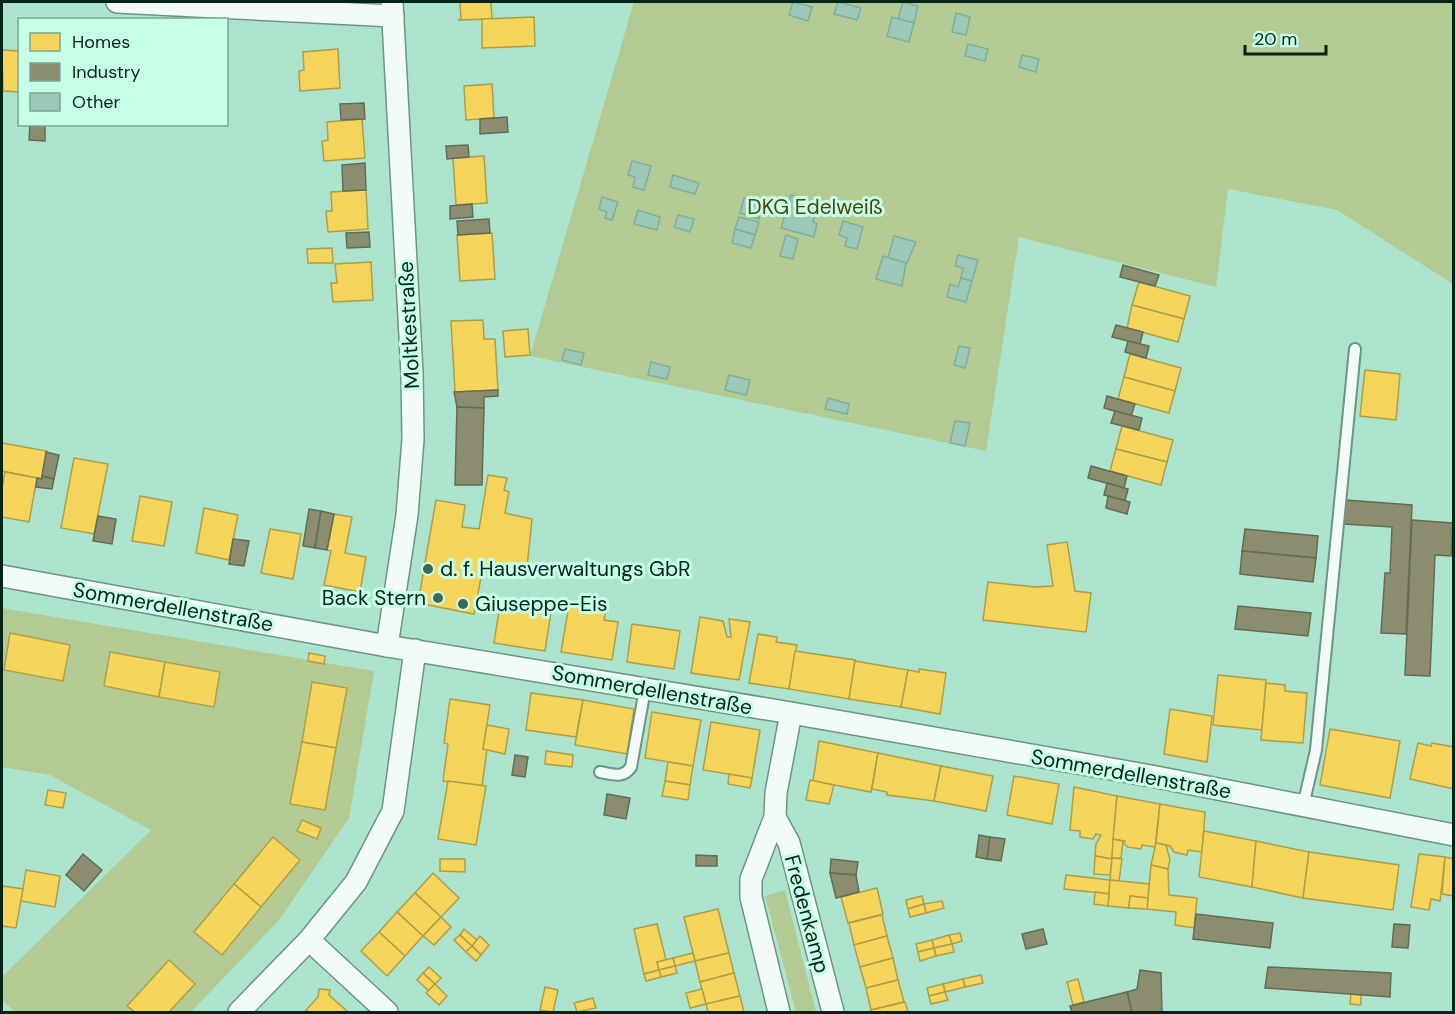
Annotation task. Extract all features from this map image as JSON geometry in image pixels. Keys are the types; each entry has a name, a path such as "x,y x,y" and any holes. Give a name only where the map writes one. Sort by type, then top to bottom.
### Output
{"street":[{"path":"117,2 392,9"},
{"name":"Moltkestraße","path":"387,646 407,515 414,439 392,9"},
{"name":"Sommerdellenstraße","path":"2,576 415,651 791,713 1151,776 1454,835"},
{"path":"239,1012 309,940 356,882 393,811 415,651"},
{"name":"Fredenkamp","path":"779,1012 751,897 751,879 775,818 776,793 791,713"},
{"name":"Fredenkamp","path":"775,818 789,843 833,1012"},
{"path":"309,940 387,1012"}],"lane":[{"path":"1302,806 1316,750 1355,349"},
{"path":"600,772 621,776 627,774 631,767 645,689"}],"green space":[{"name":"DKG Edelweiß","path":"634,2 1453,2 1453,284 1337,210 1228,189 1216,287 1019,237 986,451 530,356"},
{"path":"2,608 374,671 349,818 279,920 191,1012 15,1012 2,1000 2,977 151,830 50,775 2,767"},
{"path":"785,890 816,1012 796,1012 765,896"}],"building: Homes":[{"path":"460,2 491,2 492,19 458,20 461,19"},
{"path":"534,17 535,46 482,48 481,19"},
{"path":"338,49 340,88 300,91 299,71 304,70 303,52"},
{"path":"2,50 18,51 18,92 3,91"},
{"path":"492,84 494,118 466,120 464,86"},
{"path":"362,119 365,158 324,161 322,141 328,140 327,122"},
{"path":"484,156 487,203 456,205 453,158"},
{"path":"366,190 368,229 328,232 326,211 332,211 331,192"},
{"path":"492,233 495,279 460,281 457,235"},
{"path":"332,248 333,263 308,263 307,249"},
{"path":"371,262 373,300 333,302 331,283 337,283 335,264"},
{"path":"1139,282 1190,296 1184,319 1132,305"},
{"path":"1132,305 1184,319 1178,342 1127,328"},
{"path":"483,320 484,339 495,339 498,390 455,392 451,321"},
{"path":"528,329 530,355 505,357 503,331"},
{"path":"1130,354 1181,368 1175,391 1124,377"},
{"path":"1365,370 1400,374 1396,420 1360,416"},
{"path":"1124,377 1175,391 1169,413 1118,399"},
{"path":"1122,426 1173,440 1167,462 1116,449"},
{"path":"2,443 47,451 42,479 2,471"},
{"path":"1116,449 1167,462 1161,485 1110,471"},
{"path":"74,458 108,464 94,534 61,528"},
{"path":"5,472 37,478 29,522 2,517 2,488"},
{"path":"488,475 507,478 504,490 509,492 505,513 532,519 527,567 501,564 497,573 482,572 474,614 418,603 436,500 465,505 462,527 479,529"},
{"path":"140,496 172,502 164,546 132,541"},
{"path":"204,508 238,515 229,560 196,553"},
{"path":"334,514 352,517 345,553 366,557 360,592 324,585 331,551 327,550"},
{"path":"270,529 301,534 293,579 261,573"},
{"path":"1067,542 1075,591 1091,593 1086,632 983,620 988,582 1035,587 1053,586 1047,545"},
{"path":"500,605 551,612 545,651 494,643"},
{"path":"569,605 606,610 604,620 618,622 612,660 561,652"},
{"path":"700,617 723,621 727,637 731,637 729,619 750,622 739,680 691,673"},
{"path":"632,624 680,631 674,669 627,662"},
{"path":"10,633 70,645 63,681 4,670"},
{"path":"758,634 777,637 776,642 797,645 789,689 749,683"},
{"path":"795,651 855,660 849,699 789,689"},
{"path":"110,652 165,662 159,697 104,686"},
{"path":"309,653 325,656 324,664 308,661"},
{"path":"855,661 908,670 901,707 849,699"},
{"path":"165,662 220,672 214,707 159,697"},
{"path":"919,669 946,673 940,714 901,707 908,670 919,672"},
{"path":"1218,675 1266,680 1262,730 1213,725"},
{"path":"312,682 347,688 336,748 302,742"},
{"path":"1266,683 1285,685 1285,691 1307,693 1303,743 1261,740"},
{"path":"531,693 583,700 576,737 526,730"},
{"path":"450,699 490,705 483,749 487,749 482,786 443,781 448,744 444,743"},
{"path":"583,700 634,709 627,754 575,745"},
{"path":"1170,709 1212,716 1207,762 1164,754"},
{"path":"652,712 701,720 693,766 645,758"},
{"path":"711,722 760,730 752,778 703,770"},
{"path":"487,725 509,729 505,754 483,749"},
{"path":"1330,729 1400,741 1390,798 1320,785"},
{"path":"819,741 878,753 871,792 813,781"},
{"path":"302,742 336,748 325,810 290,804"},
{"path":"1418,743 1454,747 1454,789 1410,779"},
{"path":"546,751 573,755 572,767 545,764"},
{"path":"878,753 941,766 934,801 887,795 887,792 872,789"},
{"path":"668,762 693,766 690,785 665,781"},
{"path":"941,766 993,776 986,811 934,801"},
{"path":"729,774 752,778 750,788 728,784"},
{"path":"1014,776 1059,784 1052,824 1007,815"},
{"path":"810,780 834,785 829,804 806,800"},
{"path":"448,781 486,786 476,845 438,839"},
{"path":"665,781 690,785 688,800 662,796"},
{"path":"1074,787 1117,796 1112,859 1095,856 1096,844 1101,835 1096,834 1093,839 1080,837 1080,831 1070,830"},
{"path":"48,790 66,793 63,808 45,805"},
{"path":"1117,796 1160,804 1155,847 1142,845 1141,849 1128,847 1124,844 1125,841 1113,839"},
{"path":"1160,804 1205,812 1202,852 1188,850 1187,855 1174,852 1170,846 1156,843"},
{"path":"302,820 321,828 317,839 297,831"},
{"path":"1204,831 1256,841 1252,887 1199,877"},
{"path":"273,837 300,860 261,907 234,884"},
{"path":"1113,839 1123,841 1121,858 1112,858"},
{"path":"1256,841 1309,852 1303,898 1252,887"},
{"path":"1156,843 1166,845 1170,860 1168,869 1151,865"},
{"path":"1309,852 1399,865 1393,910 1303,898"},
{"path":"1419,854 1445,857 1440,901 1431,899 1429,910 1411,907"},
{"path":"1095,856 1112,859 1110,875 1094,874"},
{"path":"1445,857 1454,859 1454,896 1442,894"},
{"path":"1112,858 1122,859 1119,881 1110,880"},
{"path":"440,859 465,859 465,872 440,871"},
{"path":"1151,865 1168,869 1169,895 1197,898 1194,928 1175,925 1176,912 1147,909"},
{"path":"26,870 60,876 55,907 21,901"},
{"path":"433,873 459,898 441,917 415,893"},
{"path":"1066,875 1110,880 1109,894 1064,889"},
{"path":"1110,880 1149,884 1148,898 1130,896 1129,908 1108,906"},
{"path":"234,884 261,907 222,955 194,932"},
{"path":"3,886 23,889 16,928 2,926"},
{"path":"877,888 883,914 848,923 841,897"},
{"path":"1095,892 1109,894 1108,906 1094,904"},
{"path":"415,893 441,917 423,936 397,912"},
{"path":"922,896 924,904 908,909 906,900"},
{"path":"1130,896 1148,898 1147,909 1129,908"},
{"path":"942,901 944,908 926,913 924,904"},
{"path":"924,904 926,913 910,917 908,909"},
{"path":"718,909 729,953 695,961 684,917"},
{"path":"397,912 423,936 405,956 379,932"},
{"path":"882,915 887,936 854,945 849,923"},
{"path":"441,917 451,927 434,945 423,936"},
{"path":"657,924 666,960 657,962 659,970 644,974 634,929"},
{"path":"464,929 477,940 472,946 460,935"},
{"path":"379,932 405,956 387,976 361,951"},
{"path":"960,933 962,941 952,944 949,935"},
{"path":"460,935 472,946 466,952 454,940"},
{"path":"949,935 952,944 934,948 932,940"},
{"path":"480,936 489,945 481,955 472,946"},
{"path":"887,936 893,958 860,967 854,945"},
{"path":"932,940 934,948 918,952 916,944"},
{"path":"952,944 954,952 936,956 934,948"},
{"path":"472,946 481,955 476,961 466,952"},
{"path":"934,948 936,956 920,961 918,952"},
{"path":"693,953 695,961 675,966 673,958"},
{"path":"729,953 734,973 700,982 695,961"},
{"path":"673,958 675,966 659,970 657,962"},
{"path":"893,958 898,980 866,988 860,967"},
{"path":"169,960 195,984 169,1012 135,1012 127,1006"},
{"path":"675,966 677,973 661,977 659,970"},
{"path":"429,967 441,978 435,984 423,973"},
{"path":"659,970 661,977 646,981 644,974"},
{"path":"423,973 435,984 429,991 417,980"},
{"path":"734,973 740,996 706,1004 700,982"},
{"path":"981,975 983,983 965,987 963,979"},
{"path":"963,979 965,987 945,992 943,984"},
{"path":"1078,979 1084,1002 1073,1005 1067,982"},
{"path":"898,980 904,1002 871,1010 866,988"},
{"path":"435,984 447,996 439,1005 426,993"},
{"path":"943,984 945,992 929,996 927,988"},
{"path":"545,987 558,990 553,1012 540,1010"},
{"path":"319,989 330,990 329,995 348,1012 309,1012 306,1010 318,997"},
{"path":"702,989 706,1004 690,1008 686,993"},
{"path":"945,992 948,1000 931,1004 929,996"},
{"path":"1351,994 1361,995 1361,1005 1350,1004"},
{"path":"740,996 744,1012 708,1012 706,1004"},
{"path":"593,998 596,1008 577,1012 574,1003"},
{"path":"905,1002 908,1012 870,1012 871,1010"}],"building: Industry":[{"path":"364,103 365,119 341,120 340,104"},
{"path":"507,117 508,132 480,134 480,119"},
{"path":"30,126 45,126 45,141 29,140"},
{"path":"468,145 469,157 447,159 446,146"},
{"path":"365,163 366,190 343,191 342,165"},
{"path":"472,204 473,217 450,219 450,206"},
{"path":"489,219 490,233 458,235 457,221"},
{"path":"369,232 370,247 347,248 346,233"},
{"path":"1123,265 1159,275 1155,286 1120,277"},
{"path":"1116,325 1143,332 1140,344 1112,337"},
{"path":"1128,341 1149,346 1146,358 1125,352"},
{"path":"498,390 498,396 484,397 484,408 457,407 454,392"},
{"path":"1107,396 1135,404 1131,416 1104,408"},
{"path":"457,407 484,408 482,485 455,485"},
{"path":"1115,411 1142,418 1139,430 1111,423"},
{"path":"46,452 59,455 54,479 42,476"},
{"path":"1091,466 1127,476 1124,488 1088,478"},
{"path":"42,476 54,479 52,489 36,487 37,478 42,479"},
{"path":"1107,483 1128,489 1125,501 1104,495"},
{"path":"1108,496 1130,502 1127,514 1106,508"},
{"path":"1346,500 1412,505 1406,634 1381,633 1385,573 1390,573 1392,527 1344,524"},
{"path":"309,509 321,511 315,548 303,546"},
{"path":"321,511 334,514 327,550 315,548"},
{"path":"98,516 116,519 112,544 93,541"},
{"path":"1412,520 1453,523 1451,556 1435,555 1430,676 1405,675"},
{"path":"1245,529 1318,536 1316,558 1242,551"},
{"path":"233,539 249,541 244,566 229,564"},
{"path":"1242,551 1316,558 1313,582 1240,574"},
{"path":"1238,606 1311,613 1308,636 1235,629"},
{"path":"515,755 528,757 525,777 512,775"},
{"path":"607,794 630,798 626,819 604,815"},
{"path":"979,835 990,837 987,859 976,857"},
{"path":"990,837 1005,839 1001,861 987,859"},
{"path":"83,854 102,870 84,891 66,875"},
{"path":"696,855 717,856 717,866 696,866"},
{"path":"831,859 858,862 856,875 830,873"},
{"path":"830,873 856,875 859,892 836,898"},
{"path":"1196,914 1273,923 1270,948 1193,939"},
{"path":"1394,924 1410,925 1408,948 1392,947"},
{"path":"1043,929 1047,944 1026,949 1022,934"},
{"path":"1268,967 1391,973 1390,997 1265,988"},
{"path":"1140,970 1161,973 1162,1012 1132,1012 1127,992 1137,989"},
{"path":"1127,992 1132,1012 1072,1012 1070,1006"}],"building: Other":[{"path":"793,2 812,7 808,21 789,15"},
{"path":"838,2 861,8 857,20 834,14"},
{"path":"903,2 918,6 914,23 898,19"},
{"path":"956,13 970,17 966,35 952,32"},
{"path":"892,17 914,23 909,42 887,36"},
{"path":"968,44 988,49 985,61 965,56"},
{"path":"1022,55 1039,59 1036,72 1019,67"},
{"path":"632,161 651,166 644,190 633,187 635,177 628,175"},
{"path":"673,175 699,183 695,194 670,187"},
{"path":"791,195 818,203 813,222 817,223 814,237 781,228"},
{"path":"602,197 618,202 612,220 605,218 607,212 599,209"},
{"path":"744,198 763,203 759,219 740,213"},
{"path":"638,210 660,217 657,230 634,224"},
{"path":"678,215 694,219 690,232 674,227"},
{"path":"739,217 759,222 755,235 735,229"},
{"path":"843,221 863,227 857,249 845,246 847,238 839,235"},
{"path":"735,229 755,235 751,248 732,243"},
{"path":"786,235 798,239 793,259 780,256"},
{"path":"894,236 916,242 907,263 888,258"},
{"path":"958,255 978,260 972,281 961,278 963,268 955,266"},
{"path":"883,256 906,263 902,286 876,279"},
{"path":"961,278 972,281 966,302 947,297 950,284 958,287"},
{"path":"959,346 970,348 965,368 954,365"},
{"path":"565,349 584,353 581,365 562,360"},
{"path":"651,362 670,367 667,379 648,375"},
{"path":"729,375 750,380 746,395 725,390"},
{"path":"828,398 849,404 847,414 825,409"},
{"path":"955,421 970,423 965,446 950,443"}],"place":[{"name":"d. f. Hausverwaltungs GbR","path":"428,569"},
{"name":"Back Stern","path":"438,598"},
{"name":"Giuseppe-Eis","path":"463,604"}]}
